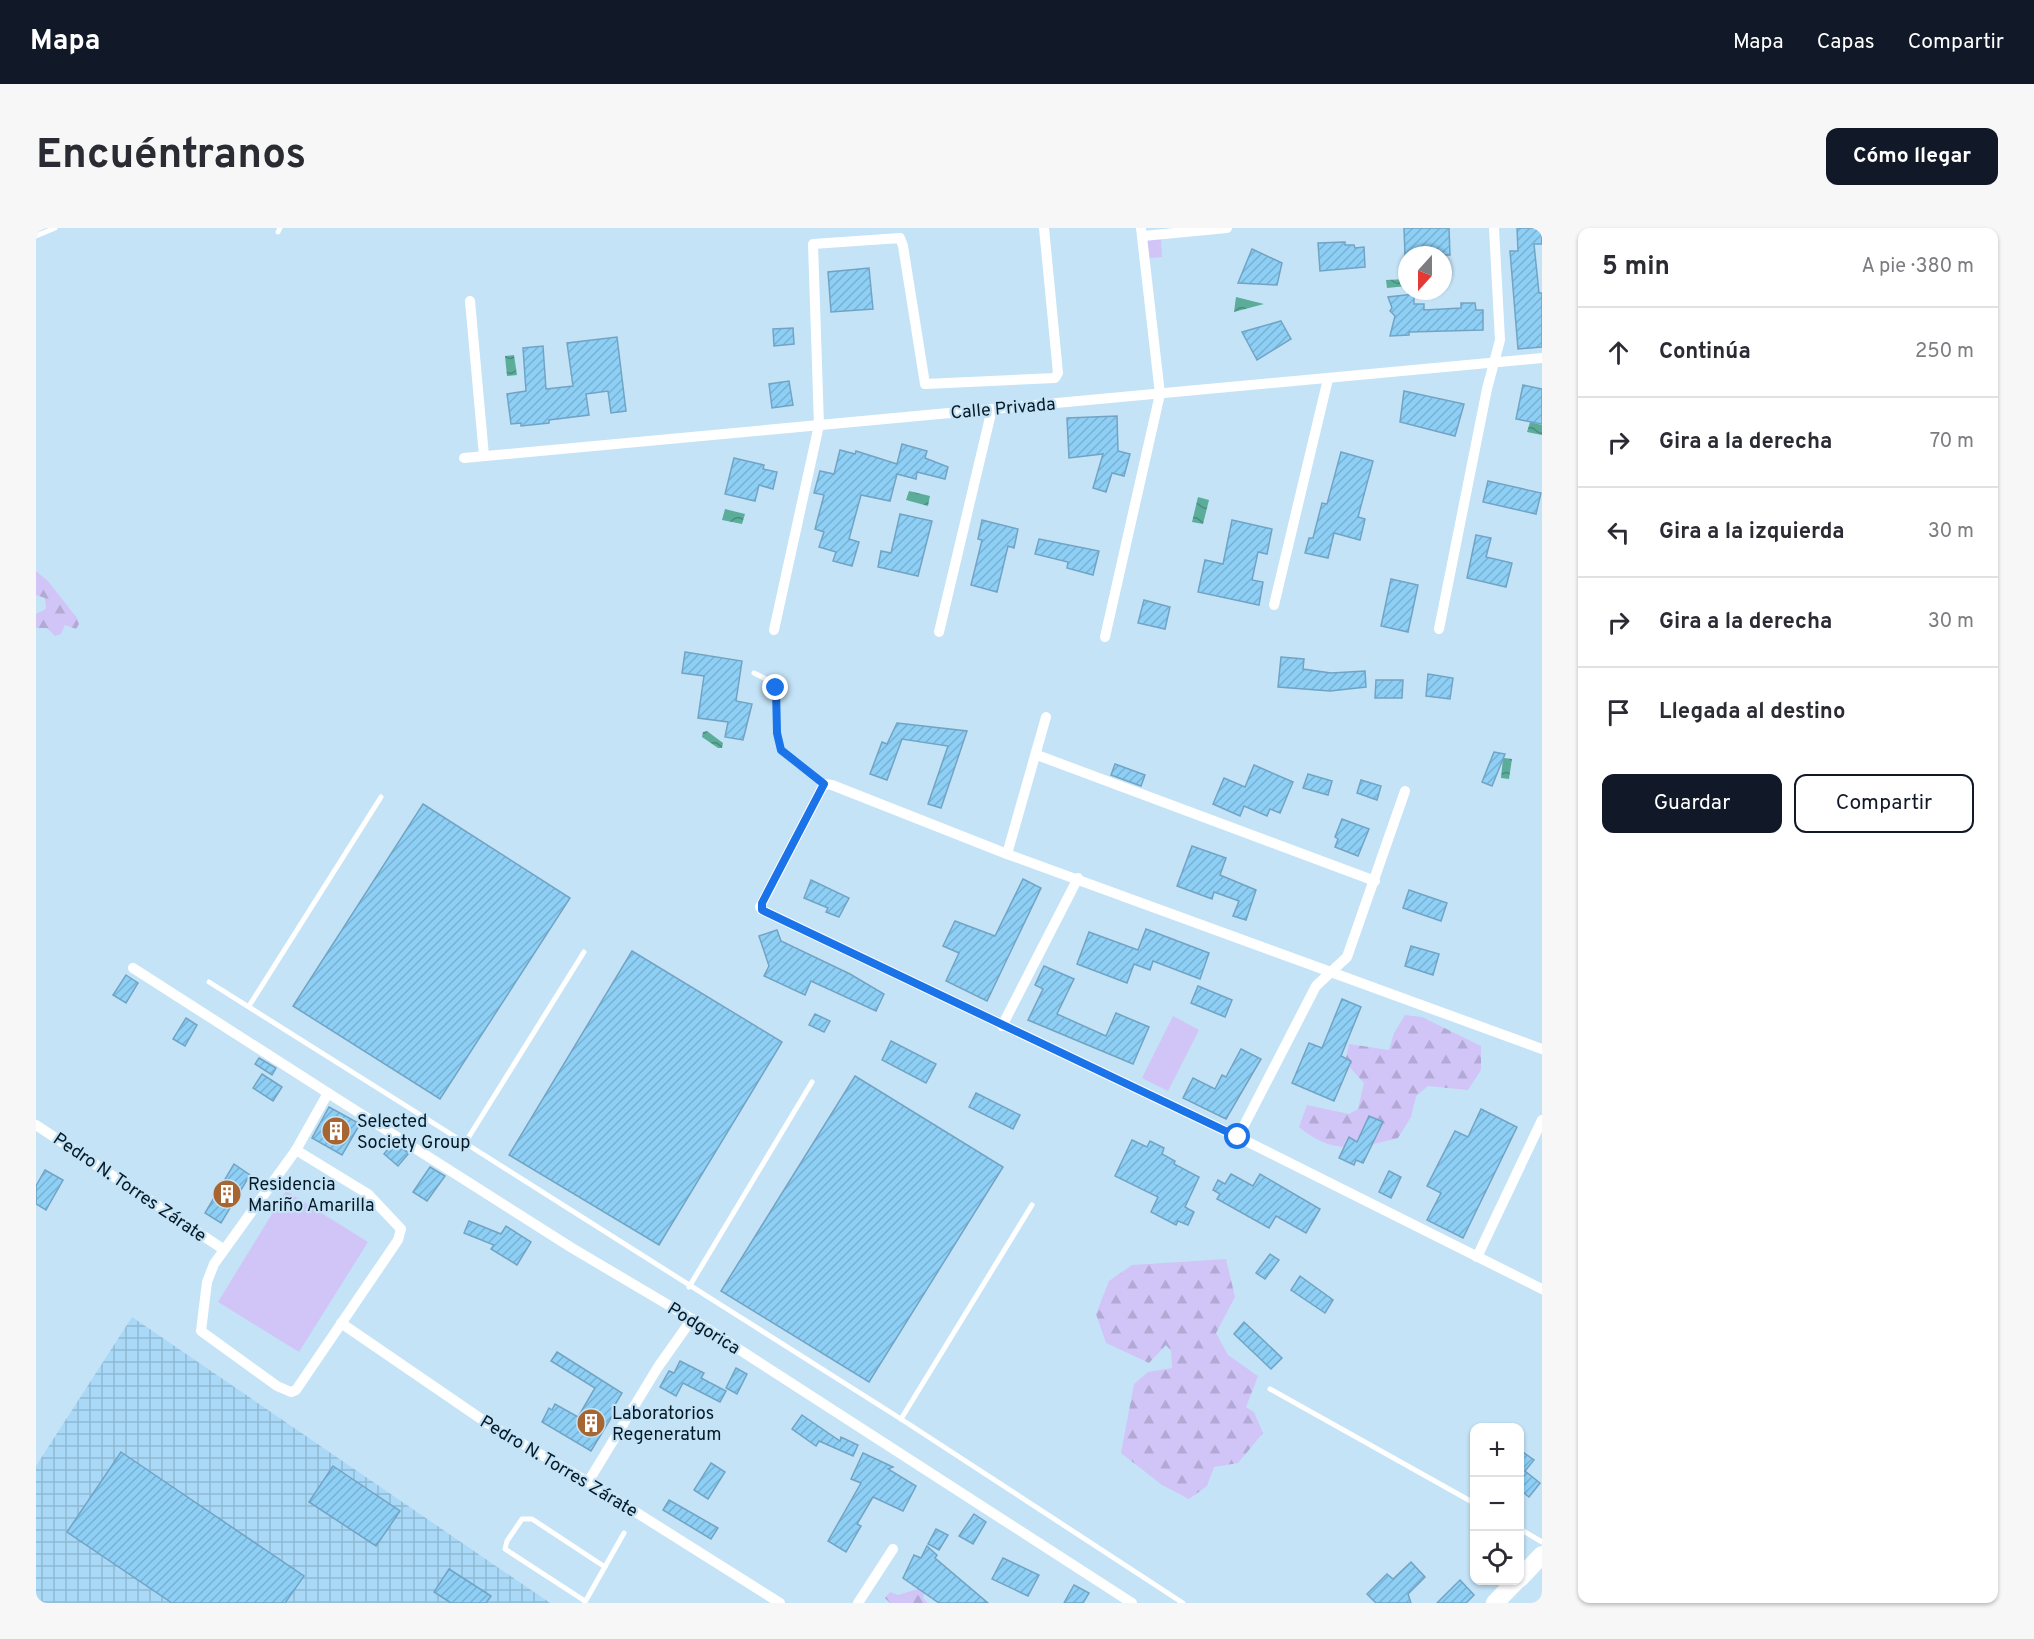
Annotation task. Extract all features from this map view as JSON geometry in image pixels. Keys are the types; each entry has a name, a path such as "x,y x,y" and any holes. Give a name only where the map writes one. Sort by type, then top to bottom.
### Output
{"main road":[{"path":"1524,1573 1542,1555"},
{"path":"1495,1603 1512,1585"}],"street":[{"path":"774,630 819,425 813,244 900,238 925,384 1055,378 1058,373 1044,228"},
{"path":"1105,637 1160,394 1142,232 1227,228"},
{"path":"1439,629 1487,389 1500,340 1494,228"},
{"path":"470,301 484,456"},
{"name":"Calle Privada","path":"464,458 1542,358"},
{"path":"1274,605 1328,379"},
{"path":"939,633 992,409"},
{"path":"1007,854 1046,717"},
{"path":"1037,755 1375,880"},
{"path":"1542,1048 1007,854 832,785 824,784 761,909 1238,1137 1542,1289"},
{"path":"1238,1137 1316,986 1347,957 1405,791"},
{"path":"1002,1026 1078,878"},
{"name":"Podgorica","path":"133,968 572,1248 692,1319 1132,1603"},
{"path":"296,1150 368,1194 401,1229 398,1240 296,1390 284,1391 201,1331 207,1282 223,1249 296,1150 328,1093"},
{"path":"1477,1257 1542,1120"},
{"name":"Pedro N. Torres Zárate","path":"36,1125 223,1249"},
{"path":"588,1482 658,1367 692,1319"},
{"name":"Pedro N. Torres Zárate","path":"341,1323 487,1423 588,1482 780,1603"},
{"path":"858,1603 893,1550"}],"lane":[{"path":"36,236 55,228"},
{"path":"754,673 772,682 776,688 777,733 781,750 824,784"},
{"path":"249,1006 381,796"},
{"path":"465,1143 584,952"},
{"path":"209,982 901,1419 1183,1603"},
{"path":"689,1287 812,1082"},
{"path":"901,1419 1032,1205"},
{"path":"1270,1389 1470,1501"},
{"path":"604,1567 532,1519 522,1519 507,1541 506,1549 585,1602 624,1533"},
{"path":"1523,1531 1542,1542"}],"shaded area":[{"path":"132,1317 550,1603 36,1603 36,1466"}],"green space":[{"path":"1161,238 1162,257 1142,259 1141,239"},
{"path":"36,571 48,581 77,618 79,624 76,629 65,625 61,634 55,636 47,628 36,628 36,614 46,609 45,598 36,595"},
{"path":"1405,1015 1422,1017 1481,1046 1481,1070 1468,1090 1428,1086 1416,1096 1411,1117 1398,1138 1371,1145 1335,1146 1312,1136 1299,1127 1307,1105 1349,1114 1358,1109 1364,1083 1345,1062 1349,1044 1389,1050 1394,1033"},
{"path":"1173,1016 1199,1030 1168,1091 1142,1078"},
{"path":"286,1191 368,1242 299,1352 218,1302"},
{"path":"1226,1259 1235,1297 1216,1333 1228,1355 1258,1376 1246,1407 1254,1412 1263,1433 1238,1463 1214,1467 1207,1486 1189,1499 1162,1485 1121,1453 1134,1384 1148,1372 1172,1368 1171,1351 1166,1345 1149,1363 1106,1343 1096,1314 1109,1281 1132,1265"},
{"path":"921,1588 924,1592 923,1598 928,1603 890,1603 885,1598 890,1592 898,1595"}],"water":[{"path":"1398,279 1398,287 1387,288 1386,280"},
{"path":"1236,297 1264,304 1234,312"},
{"path":"514,355 517,375 507,376 505,356"},
{"path":"1530,422 1542,425 1542,435 1527,432"},
{"path":"909,491 930,496 928,506 906,500"},
{"path":"1198,497 1209,500 1203,524 1192,522"},
{"path":"725,509 745,514 742,524 722,520"},
{"path":"707,731 723,743 722,748 718,748 702,737 703,732"},
{"path":"1503,758 1512,759 1509,779 1501,778"}],"building":[{"path":"1404,228 1449,228 1450,246 1405,246"},
{"path":"1517,228 1541,228 1542,244 1534,244 1539,293 1542,293 1542,347 1518,349 1510,251 1518,251"},
{"path":"1345,242 1345,245 1354,245 1355,248 1364,247 1365,267 1320,271 1318,243"},
{"path":"1252,249 1282,263 1277,285 1238,283"},
{"path":"869,268 873,309 831,312 828,272"},
{"path":"1398,296 1398,300 1414,300 1414,304 1424,304 1424,310 1461,308 1461,303 1475,303 1476,310 1483,310 1483,330 1409,332 1409,335 1390,336 1395,316 1390,311 1392,308 1388,297"},
{"path":"1281,321 1291,339 1257,360 1242,332"},
{"path":"793,328 794,344 774,346 773,329"},
{"path":"617,337 626,411 611,413 608,391 586,394 589,415 549,420 549,423 521,426 521,423 511,424 507,394 526,391 523,348 543,346 546,389 573,386 567,343"},
{"path":"789,381 793,405 772,408 769,384"},
{"path":"1523,385 1542,389 1542,424 1516,419"},
{"path":"1404,391 1464,404 1455,436 1400,422"},
{"path":"1117,416 1118,451 1130,454 1124,476 1112,473 1106,492 1093,488 1103,454 1069,458 1067,418"},
{"path":"902,444 927,451 925,458 948,467 945,479 917,472 916,479 897,474 890,501 861,495 849,539 859,542 852,566 833,561 836,552 819,547 824,532 815,529 824,495 814,493 820,471 834,474 840,450 855,454 856,451 897,464"},
{"path":"1341,452 1373,461 1358,517 1365,519 1360,540 1334,533 1328,558 1305,553 1309,538 1313,538 1322,503 1327,504"},
{"path":"734,458 764,465 763,469 777,472 773,489 759,485 755,501 725,494"},
{"path":"1488,481 1541,493 1536,514 1483,502"},
{"path":"900,514 932,521 918,576 878,567 881,551 891,553"},
{"path":"982,520 1018,529 1014,548 1008,546 997,592 971,585 982,540 978,539"},
{"path":"1232,520 1272,529 1267,554 1258,552 1252,580 1263,582 1259,605 1198,592 1205,560 1223,564"},
{"path":"1476,535 1491,538 1486,557 1512,563 1506,587 1467,578"},
{"path":"1039,539 1099,551 1093,575 1067,568 1068,562 1035,554"},
{"path":"1391,579 1418,585 1408,632 1381,626"},
{"path":"1144,600 1170,607 1165,629 1138,623"},
{"path":"685,652 742,661 736,701 752,704 743,740 725,737 728,722 698,718 704,676 682,673"},
{"path":"1281,657 1304,659 1303,669 1331,673 1365,671 1366,687 1330,691 1278,687"},
{"path":"1428,674 1453,678 1450,699 1426,696"},
{"path":"1376,680 1403,680 1402,698 1375,698"},
{"path":"897,723 967,731 941,808 928,804 948,746 902,739 887,780 870,774 882,742 887,744"},
{"path":"1494,752 1505,754 1492,786 1482,782"},
{"path":"1115,764 1145,775 1141,786 1111,775"},
{"path":"1254,765 1293,782 1280,813 1270,809 1267,816 1244,806 1240,816 1213,804 1224,778 1245,787"},
{"path":"1308,774 1332,781 1328,795 1303,788"},
{"path":"1361,780 1381,786 1377,800 1357,793"},
{"path":"423,804 570,898 440,1099 293,1006"},
{"path":"1342,819 1369,829 1358,856 1335,847 1338,839 1335,837"},
{"path":"1192,846 1226,858 1220,875 1256,890 1246,920 1233,916 1239,901 1214,892 1212,899 1177,886"},
{"path":"1023,879 1041,888 987,1001 946,981 959,953 943,946 955,921 995,936"},
{"path":"811,880 849,898 839,917 826,912 828,908 804,898"},
{"path":"1409,890 1447,903 1441,921 1403,908"},
{"path":"1146,929 1209,953 1200,979 1153,961 1150,970 1134,964 1127,983 1077,964 1089,932 1138,950"},
{"path":"777,930 781,941 850,974 884,994 876,1011 811,981 805,995 764,976 769,966 759,936"},
{"path":"1411,946 1439,954 1433,975 1405,966"},
{"path":"632,951 782,1042 659,1245 509,1155"},
{"path":"1044,966 1074,979 1057,1014 1106,1036 1116,1013 1149,1027 1133,1064 1028,1020 1043,989 1035,985"},
{"path":"126,975 138,983 126,1003 113,995"},
{"path":"1198,986 1232,1000 1225,1017 1191,1003"},
{"path":"1342,999 1361,1007 1341,1056 1351,1061 1334,1101 1292,1083 1309,1043 1322,1048"},
{"path":"815,1014 830,1021 824,1032 809,1025"},
{"path":"186,1018 197,1025 185,1046 173,1039"},
{"path":"891,1041 936,1064 926,1083 882,1060"},
{"path":"1241,1049 1261,1059 1226,1119 1183,1098 1193,1078 1215,1089 1222,1075 1226,1077"},
{"path":"259,1058 276,1068 272,1075 255,1064"},
{"path":"262,1074 282,1087 273,1101 253,1088"},
{"path":"855,1076 1003,1167 869,1382 721,1291"},
{"path":"976,1093 1020,1115 1013,1129 969,1107"},
{"name":"Selected Society Group","path":"329,1107 360,1124 342,1155 312,1138"},
{"path":"1481,1109 1517,1127 1463,1238 1427,1220 1441,1193 1427,1186 1455,1131 1468,1137"},
{"path":"1369,1116 1383,1122 1363,1163 1356,1160 1354,1165 1339,1158 1349,1137 1357,1142"},
{"path":"1132,1140 1147,1147 1150,1141 1164,1148 1162,1154 1175,1161 1174,1164 1199,1177 1185,1207 1194,1212 1188,1225 1178,1221 1176,1225 1151,1212 1158,1197 1115,1176"},
{"path":"393,1143 409,1153 398,1166 384,1154"},
{"name":"Residencia Mariño Amarilla","path":"234,1164 250,1175 221,1223 205,1213"},
{"path":"430,1167 445,1176 427,1201 413,1192"},
{"path":"45,1170 63,1180 46,1210 36,1204 36,1186"},
{"path":"1389,1171 1401,1177 1391,1198 1379,1192"},
{"path":"1231,1174 1253,1186 1260,1174 1320,1209 1306,1233 1276,1216 1269,1228 1217,1199 1220,1194 1213,1190 1218,1180 1225,1184"},
{"path":"469,1221 501,1234 506,1226 531,1242 517,1265 491,1249 494,1245 464,1233"},
{"path":"1270,1254 1279,1260 1265,1279 1256,1273"},
{"path":"1300,1276 1333,1300 1325,1313 1291,1290"},
{"path":"1244,1322 1282,1358 1271,1369 1234,1334"},
{"path":"557,1352 622,1393 613,1408 616,1410 591,1451 542,1422 549,1408 552,1410 555,1404 578,1417 595,1388 551,1361"},
{"path":"680,1361 704,1373 701,1378 726,1391 720,1402 683,1383 676,1396 660,1387 669,1371 674,1373"},
{"path":"736,1368 747,1374 737,1394 726,1388"},
{"path":"802,1415 840,1441 841,1437 858,1445 853,1456 819,1441 816,1446 792,1429"},
{"path":"121,1452 304,1576 285,1603 172,1603 67,1532"},
{"path":"863,1453 893,1467 888,1469 916,1486 903,1511 873,1497 857,1524 861,1526 846,1552 828,1541 861,1483 851,1479"},
{"path":"1524,1453 1534,1460 1525,1471 1540,1483 1529,1497 1524,1493"},
{"path":"711,1463 725,1472 708,1499 694,1490"},
{"path":"333,1466 400,1511 376,1546 309,1502"},
{"path":"669,1500 718,1528 711,1539 663,1510"},
{"path":"974,1514 986,1522 973,1544 959,1536"},
{"path":"936,1529 948,1535 939,1550 928,1544"},
{"path":"927,1546 937,1555 935,1558 988,1603 939,1603 903,1578 914,1555 921,1558"},
{"path":"1003,1558 1039,1575 1028,1596 992,1579"},
{"path":"1411,1562 1425,1577 1408,1594 1411,1603 1376,1603 1367,1594 1387,1574 1393,1579"},
{"path":"449,1569 491,1596 486,1603 451,1603 434,1592"},
{"path":"1460,1580 1474,1595 1466,1603 1437,1603"},
{"path":"1074,1585 1089,1593 1083,1603 1064,1603"}],"place":[{"name":"Selected Society Group","path":"336,1131"},
{"name":"Residencia Mariño Amarilla","path":"227,1194"},
{"name":"Laboratorios Regeneratum","path":"591,1423"}],"route":[{"path":"776,688 777,733 781,750 808,769 824,784 760,907 762,910 1238,1137"}]}
